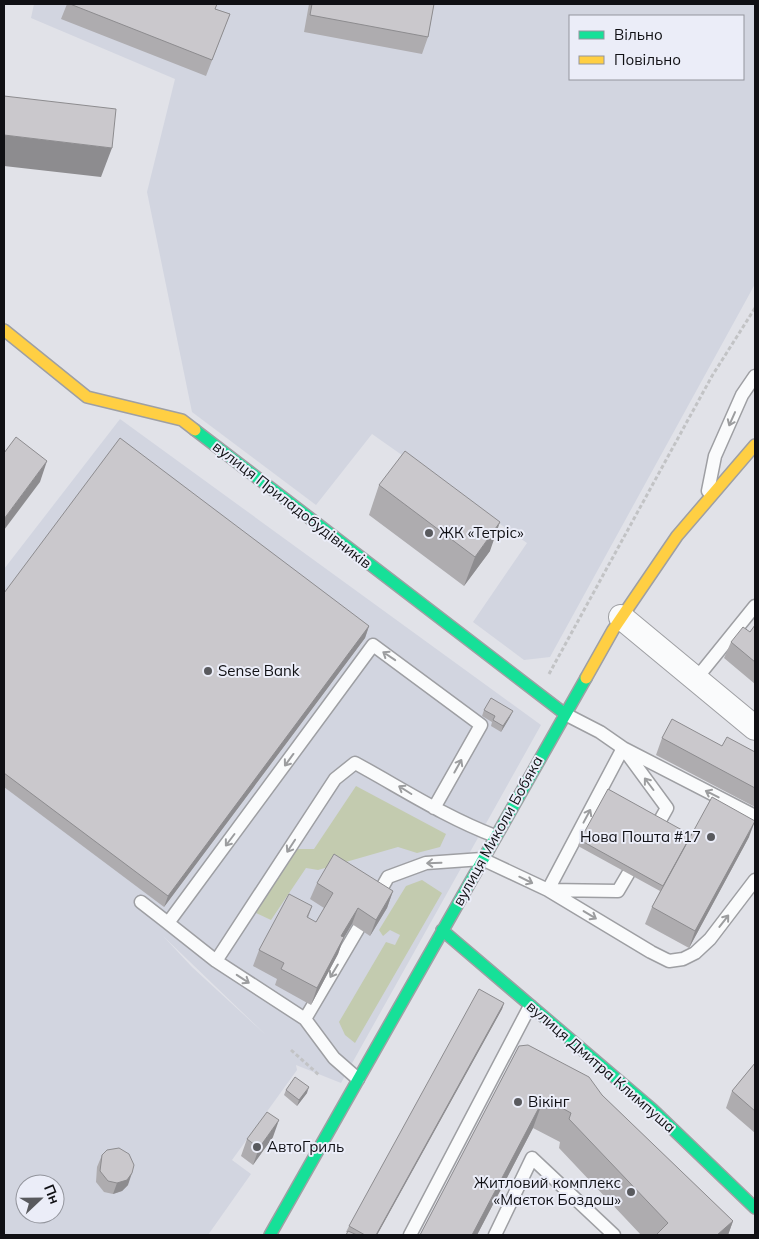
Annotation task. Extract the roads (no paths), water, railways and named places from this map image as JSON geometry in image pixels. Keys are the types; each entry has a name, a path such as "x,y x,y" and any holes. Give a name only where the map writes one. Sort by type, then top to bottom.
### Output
{"street":[{"name":"вулиця Приладобудівників","path":"4,330 86,397 182,420 565,714"},
{"name":"вулиця Миколи Бобяка","path":"270,1235 621,617 677,536 755,445"},
{"path":"621,617 755,728"},
{"name":"вулиця Дмитра Климпуша","path":"442,930 652,1109 755,1208"}],"lane":[{"path":"705,504 715,456 742,395 755,376"},
{"path":"696,679 755,606"},
{"path":"168,923 373,645 481,725 434,808"},
{"path":"565,714 600,732 623,748 755,816"},
{"path":"623,748 667,808 658,824"},
{"path":"548,890 623,748"},
{"path":"216,961 335,779 355,763 468,826 495,836"},
{"path":"375,900 388,877 426,863 482,859 548,890 651,952 669,960 683,959 695,954 710,939 755,880"},
{"path":"548,890 618,891 628,874"},
{"path":"141,902 216,961 305,1019 334,1058 358,1080"},
{"path":"305,1019 358,929"},
{"path":"410,1235 530,1006"},
{"path":"495,1235 532,1158 614,1235"}],"place":[{"name":"ЖК «Тетріс»","path":"429,533"},
{"name":"Sense Bank","path":"208,671"},
{"name":"Нова Пошта #17","path":"711,837"},
{"name":"Вікінг","path":"518,1102"},
{"name":"АвтоГриль","path":"257,1147"},
{"name":"Житловий комплекс «Маєток Боздош»","path":"631,1192"}]}
